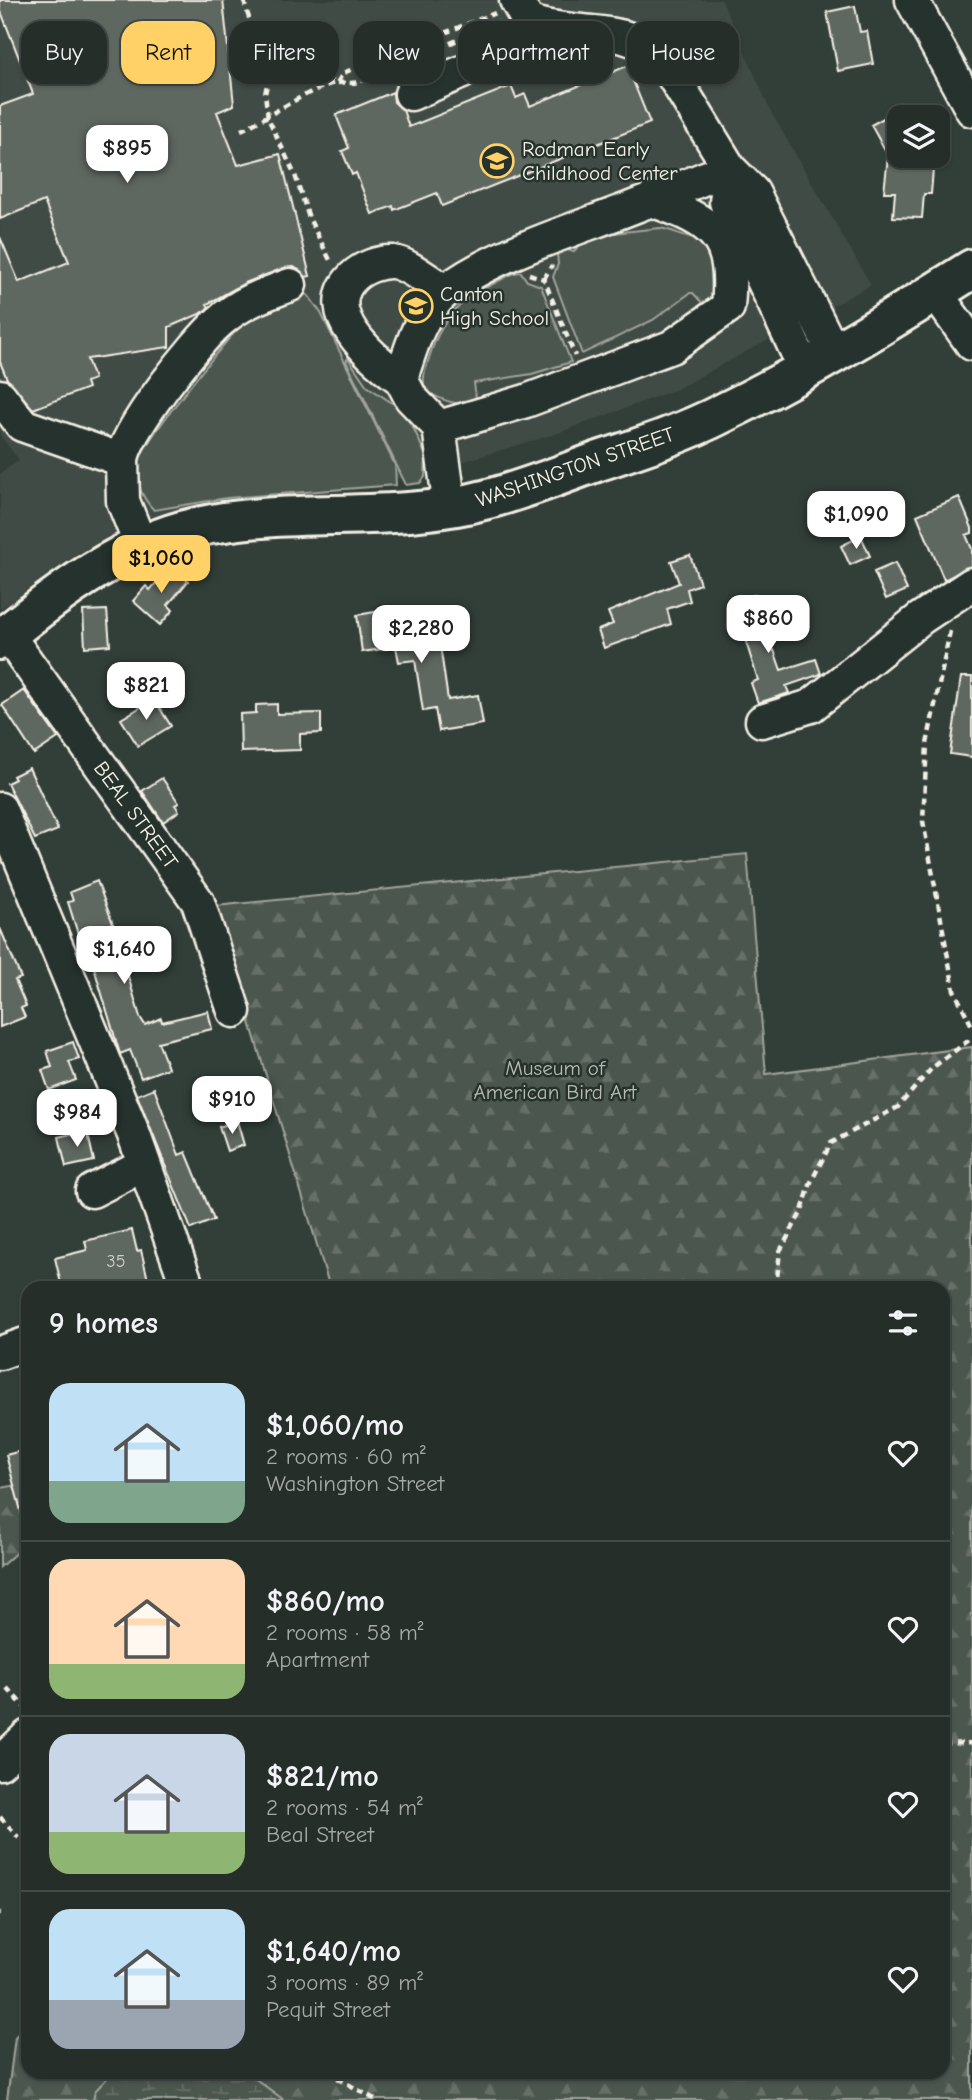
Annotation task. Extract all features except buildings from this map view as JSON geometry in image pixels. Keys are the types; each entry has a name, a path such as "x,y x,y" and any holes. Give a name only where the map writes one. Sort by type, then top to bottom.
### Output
{"main road":[{"name":"WASHINGTON STREET","path":"4,637 88,576 164,536 211,525 337,515 401,515 450,508 530,486 662,439 722,414 819,361 972,269"}],"street":[{"path":"516,0 525,16 535,21"},
{"path":"912,0 972,110"},
{"path":"613,35 629,37 651,47 671,68 730,169 726,202 819,361"},
{"path":"411,94 458,74"},
{"path":"401,379 413,340 444,291 477,271 518,253 730,169"},
{"path":"439,427 526,401 671,347 728,307 731,272 722,243 706,222 651,200"},
{"path":"444,291 394,262 376,264 357,274 344,287 341,301 351,331 371,358 401,379 411,398 439,427 450,508"},
{"path":"141,546 123,501 122,460 128,438 153,401 218,323 244,304 290,285"},
{"path":"935,292 972,344"},
{"path":"0,396 22,425 122,460"},
{"path":"762,721 811,706 921,618 966,588"},
{"name":"BEAL STREET","path":"4,637 198,902 234,1011"},
{"path":"0,809 144,1166 185,1281"},
{"path":"92,1191 144,1166"},
{"path":"0,1353 21,1346"},
{"path":"0,1763 21,1743"}],"path":[{"path":"244,0 250,21"},
{"path":"500,11 505,20 359,82 346,85 337,83 343,72 500,11"},
{"path":"267,84 265,94 268,118 295,175 309,218 334,270"},
{"path":"241,131 335,84"},
{"path":"518,253 528,273 544,279 585,379"},
{"path":"966,588 941,664 927,744 923,821 954,990 972,1026"},
{"path":"777,1281 780,1251 802,1211 811,1182 831,1143 898,1107 932,1068 972,1038"},
{"path":"8,1688 21,1704"},
{"path":"950,1744 972,1743"},
{"path":"0,1817 19,1838"},
{"path":"339,2079 376,2100"}],"shaded area":[{"name":"Canton High School","path":"0,0 722,0 731,21 627,21 627,84 739,84 739,39 771,112 871,285 675,390 555,434 415,476 331,490 261,491 148,517 80,552 0,609 0,474 19,460 0,435"}],"green space":[{"path":"660,228 705,239 715,254 714,305 705,306 690,293 653,320 582,354 553,277 558,264 557,253 566,249 573,252 583,242 604,234"},
{"path":"521,272 527,281 541,286 571,362 532,374 474,383 476,398 464,403 443,400 425,390 425,370 429,358 442,327 451,315 472,296 514,273"},
{"path":"299,292 308,295 321,313 395,465 396,485 227,498 154,510 141,492 137,471 141,456 159,427 241,326 251,317"},
{"path":"348,358 367,386 401,409 414,429 426,456 425,477 420,483 406,485 346,361"},
{"name":"Museum of American Bird Art","path":"747,854 766,1074 972,1047 972,2100 7,2100 15,2037 21,2031 21,2079 950,2079 950,1281 328,1281 215,906"},
{"path":"21,1484 21,1548 0,1567 0,1488"},
{"path":"106,2079 256,2079 284,2100 93,2100 95,2091"}],"place":[{"name":"Rodman Early Childhood Center","path":"497,161"},
{"name":"Canton High School","path":"416,306"}]}
